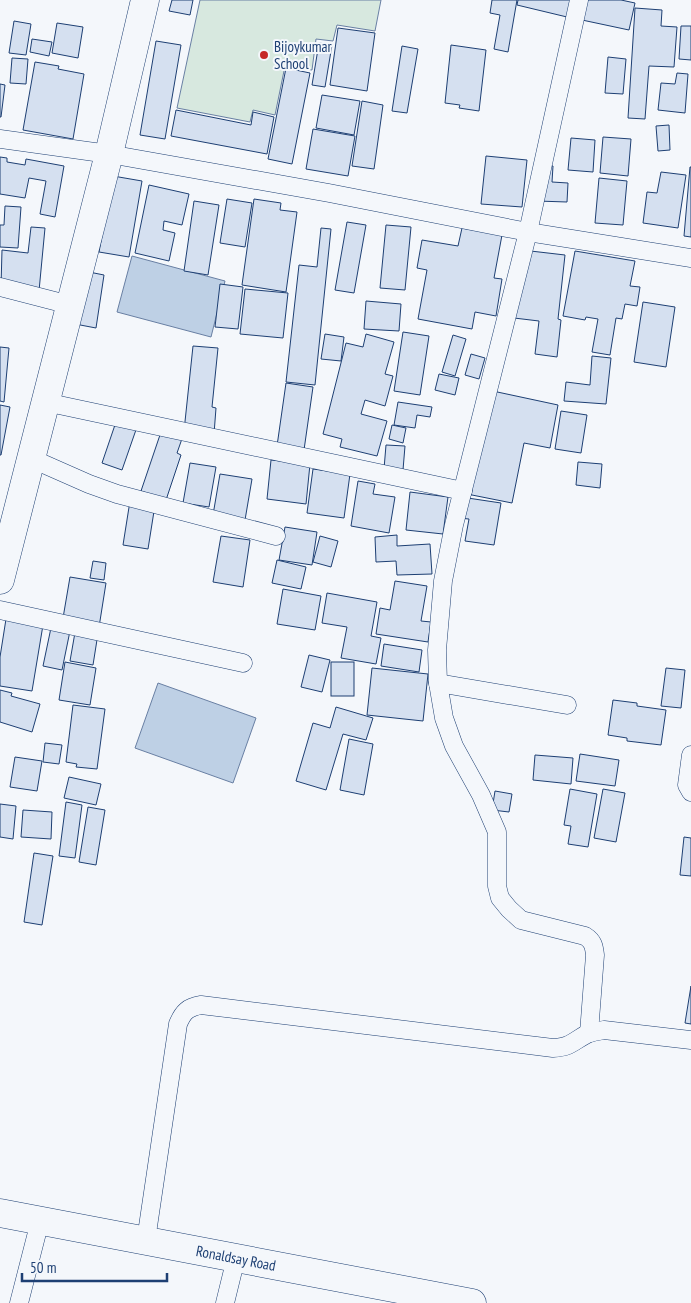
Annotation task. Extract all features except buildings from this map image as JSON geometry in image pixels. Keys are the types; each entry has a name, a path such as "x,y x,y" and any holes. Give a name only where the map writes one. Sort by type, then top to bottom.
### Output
{"main road":[{"path":"0,580 9,512 30,458 45,402 109,154 145,0"},
{"name":"Ronaldsay Road","path":"0,1213 236,1258 407,1297 472,1303"}],"street":[{"path":"579,0 528,232 463,491 443,581 438,650 438,683 444,718 454,746 481,795 497,832 497,886 500,898 521,920 586,936 594,946 595,955 589,1033"},
{"path":"0,139 109,154 328,193 528,232 691,258"},
{"path":"0,287 70,304"},
{"path":"45,402 463,491"},
{"path":"30,458 117,494 276,536"},
{"path":"0,610 243,663"},
{"path":"438,683 567,705"},
{"path":"691,755 687,785 691,792"},
{"path":"146,1240 178,1024 181,1016 192,1006 211,1006 553,1048 564,1047 575,1043 589,1033 604,1030 691,1040"},
{"path":"19,1303 40,1221"},
{"path":"225,1303 236,1258"}],"shaded area":[{"path":"200,0 381,0 375,31 337,25 333,41 316,39 312,70 285,66 275,115 253,110 250,122 177,108"}],"water":[{"path":"132,256 225,281 211,337 117,312"},
{"path":"158,683 256,718 233,783 135,748"}],"place":[{"name":"Bijoykumar School","path":"264,55"}]}
